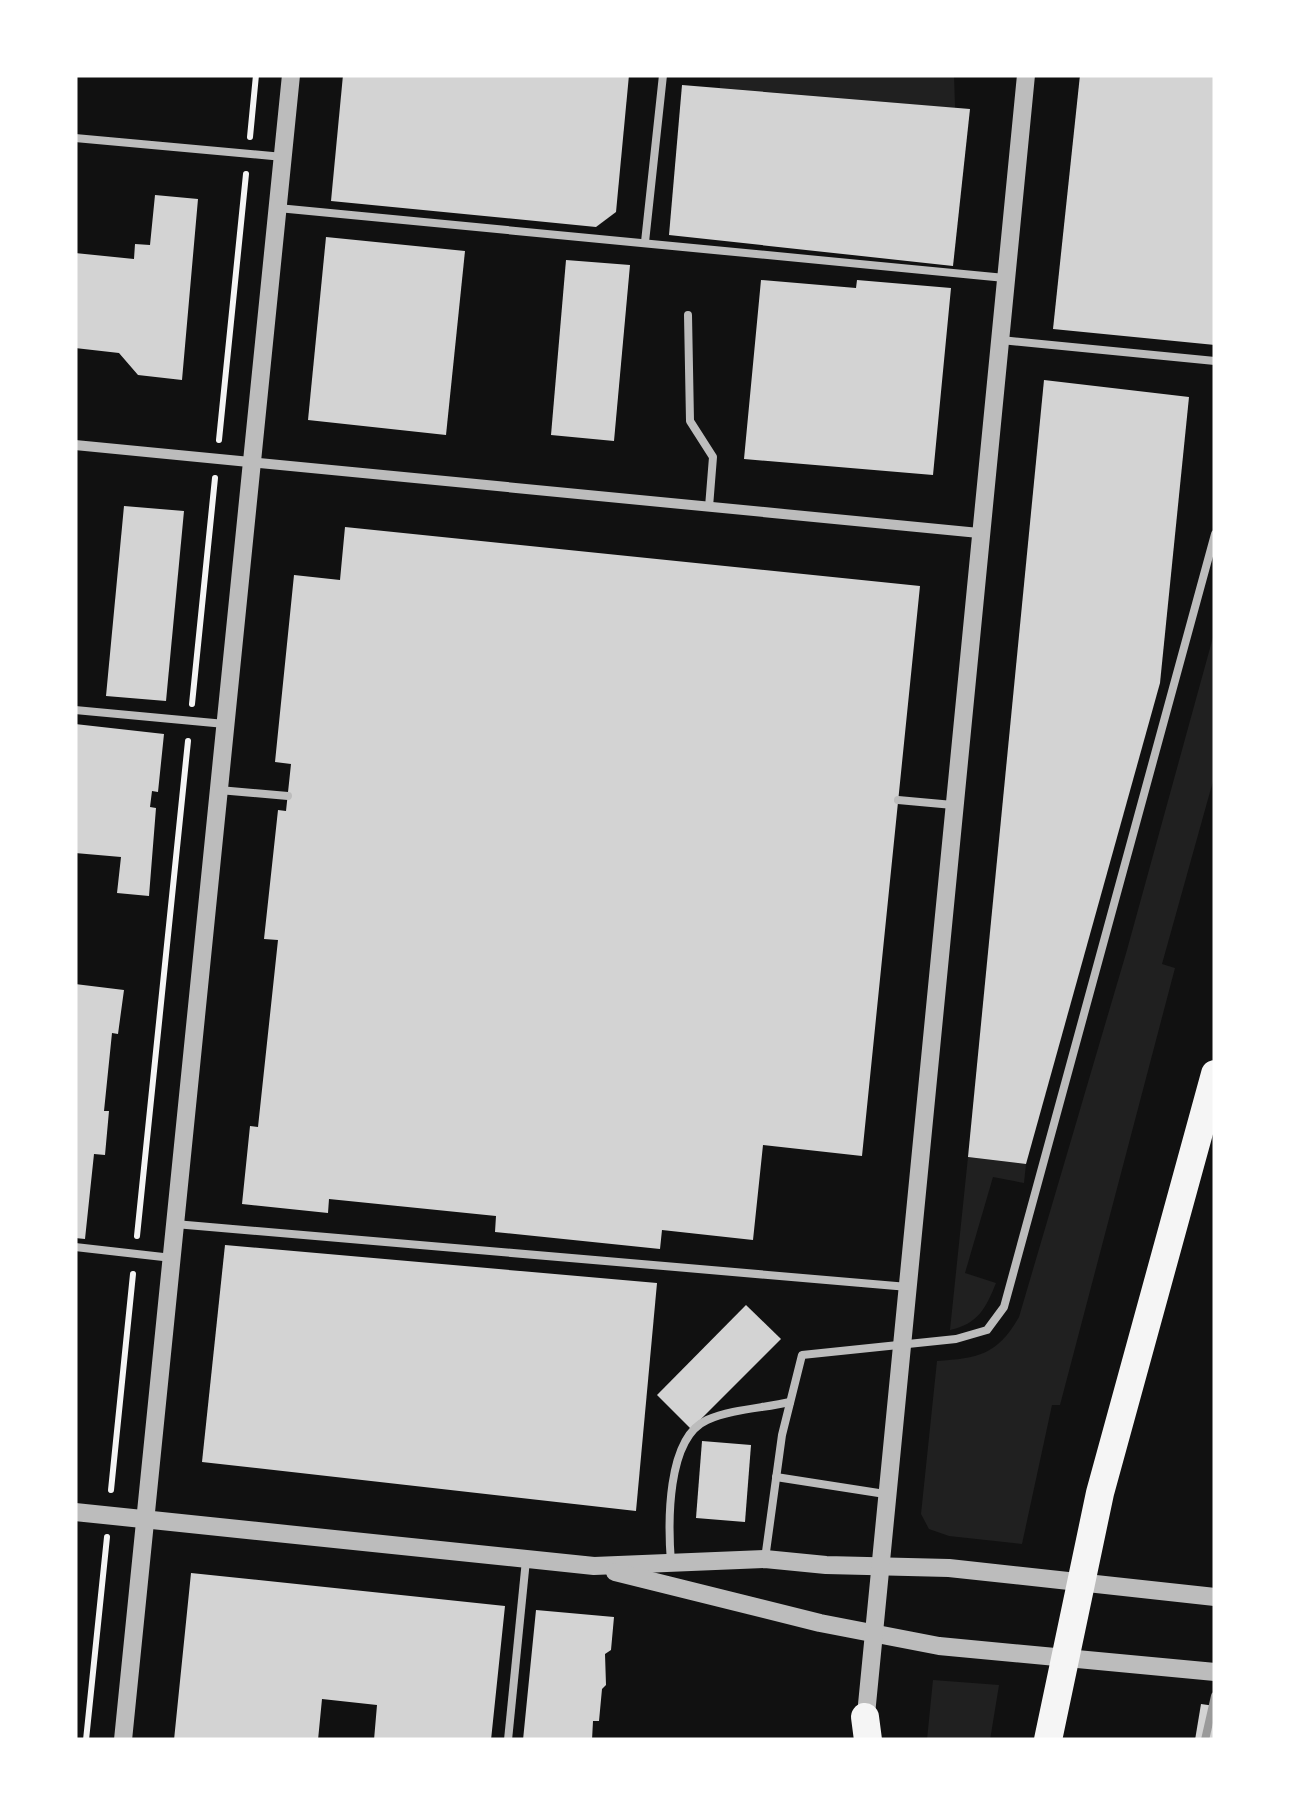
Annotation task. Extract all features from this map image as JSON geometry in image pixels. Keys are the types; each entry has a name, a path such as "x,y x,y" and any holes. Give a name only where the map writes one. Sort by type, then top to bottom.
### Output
{"highway":[{"path":"1048,1740 1100,1493 1215,1074"}],"street":[{"path":"123,1740 292,75"},
{"path":"866,1732 1026,75"},
{"path":"75,445 979,533"},
{"path":"75,1512 594,1566 766,1559 950,1568 1215,1598"},
{"path":"594,1566 939,1646 1215,1672"}],"lane":[{"path":"645,242 662,75"},
{"path":"75,138 283,157"},
{"path":"278,208 1005,278"},
{"path":"688,315 690,420 712,457 709,506"},
{"path":"999,340 1215,361"},
{"path":"766,1559 776,1476 802,1355 956,1340 987,1330 1004,1307 1215,534"},
{"path":"75,710 226,724"},
{"path":"219,790 288,796"},
{"path":"898,800 954,805"},
{"path":"175,1224 908,1287"},
{"path":"75,1248 172,1258"},
{"path":"671,1563 668,1524 679,1450 703,1421 790,1402"},
{"path":"776,1476 888,1494"},
{"path":"508,1740 526,1560"}],"path":[{"path":"86,1740 256,75"}],"shaded area":[{"path":"720,75 954,75 955,108 720,88"},
{"path":"1215,630 1215,774 1162,964 1175,968 1060,1405 1052,1405 1022,1544 949,1536 929,1529 921,1514 937,1361 986,1352 1003,1339 1019,1317 1127,950"},
{"path":"968,1157 1026,1164 1024,1183 993,1177 965,1273 996,1283 980,1314 968,1324 950,1330"},
{"path":"933,1680 999,1685 990,1740 927,1740"}],"building":[{"path":"343,75 629,75 616,212 596,227 331,201"},
{"path":"1080,75 1215,75 1215,345 1053,329"},
{"path":"682,85 970,109 953,266 669,235"},
{"path":"155,195 198,199 182,380 138,375 119,353 75,348 75,253 134,259 135,244 150,245"},
{"path":"326,237 465,251 446,435 308,420"},
{"path":"566,260 630,265 614,441 551,435"},
{"path":"761,280 856,288 857,280 951,288 933,475 744,459"},
{"path":"1044,380 1189,397 1160,683 1026,1164 968,1157"},
{"path":"124,506 184,511 166,701 106,696"},
{"path":"345,527 920,586 862,1156 763,1145 753,1240 662,1230 660,1249 495,1232 496,1216 329,1199 328,1213 242,1204 250,1126 258,1127 278,940 264,939 278,810 286,811 291,764 275,762 294,575 340,580"},
{"path":"75,724 164,734 158,792 152,791 150,807 156,808 149,896 117,893 121,857 75,853"},
{"path":"75,984 124,990 118,1034 112,1033 104,1111 109,1111 105,1155 94,1154 85,1239 75,1238"},
{"path":"225,1245 657,1283 636,1511 202,1462"},
{"path":"746,1305 781,1339 691,1429 657,1395"},
{"path":"702,1441 751,1445 745,1522 696,1518"},
{"path":"191,1573 505,1606 491,1740 374,1740 377,1705 322,1699 318,1740 174,1740"},
{"path":"536,1610 614,1617 611,1650 605,1654 606,1685 602,1689 599,1721 593,1721 592,1740 523,1740"},
{"path":"1201,1704 1215,1706 1215,1740 1195,1740"}],"railway":[{"path":"1205,1740 1215,1696"}]}
